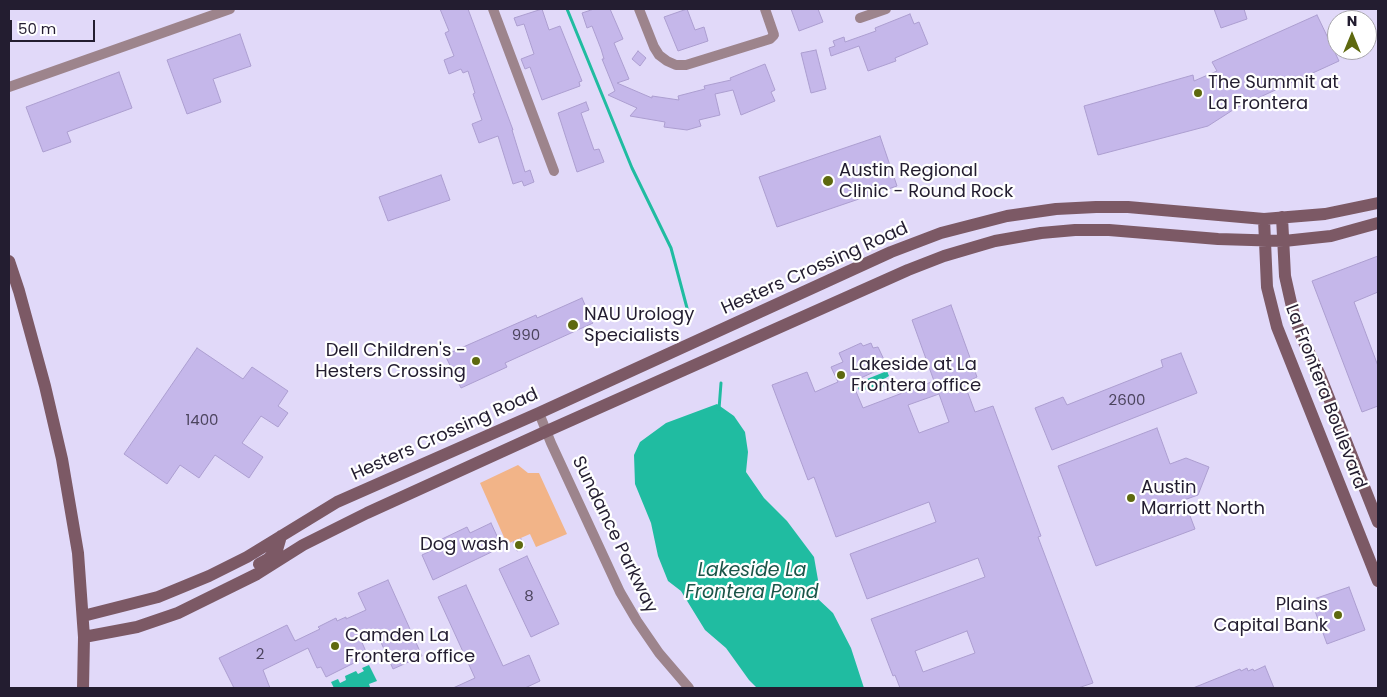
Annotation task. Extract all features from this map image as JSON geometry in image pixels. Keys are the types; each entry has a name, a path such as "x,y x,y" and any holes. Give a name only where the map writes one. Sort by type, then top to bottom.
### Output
{"street":[{"path":"9,87 230,9"},
{"path":"493,9 554,171"},
{"path":"639,9 654,47 667,61 676,65 690,65 765,41 774,35 765,9"},
{"path":"860,18 886,9"},
{"name":"Hesters Crossing Road","path":"83,616 173,591 209,576 247,556 337,502 891,252 941,232 1006,216 1096,207 1128,207 1264,219 1325,214 1378,203"},
{"name":"La Frontera Boulevard","path":"1282,217 1285,276 1294,316 1378,522"},
{"name":"La Frontera Boulevard","path":"1264,219 1266,287 1276,327 1378,582"},
{"path":"84,637 138,627 178,612 257,574 303,545 367,513 908,270 944,256 995,241 1041,233 1075,230 1109,230 1264,242 1331,236 1378,223"},
{"path":"9,261 31,331 54,418 78,554 84,637 83,688"},
{"name":"Sundance Parkway","path":"539,412 620,592 659,653 689,688"},
{"path":"218,594 226,582 268,559 276,550 281,536"}],"shaded area":[{"path":"518,465 528,473 539,473 567,534 536,547 530,534 507,544 480,483"}],"water":[{"path":"887,371 889,376 884,379 884,387 871,392 870,389 866,390 864,388 859,390 857,385 862,381"},
{"name":"Lakeside La Frontera Pond","path":"717,404 734,416 745,432 748,452 746,472 764,498 787,521 814,557 818,580 817,598 833,613 851,648 864,688 757,688 726,648 705,630 681,591 668,581 658,556 651,523 635,484 634,455 640,442 666,423"},
{"path":"369,665 377,681 369,684 370,687 334,688 331,682 338,679 340,683 346,680 345,676 356,671 358,674 364,671 362,668"}],"building":[{"path":"440,9 468,9 513,130 525,172 530,170 534,182 524,186 522,181 513,184 498,136 479,143 472,124 482,120 473,94 475,93 468,71 463,73 461,69 449,74 444,60 454,56 445,33 449,31"},
{"path":"542,9 549,30 560,26 582,81 579,82 580,86 542,100 530,67 525,69 521,59 534,54 524,24 517,26 514,18"},
{"path":"594,9 610,9 623,39 614,43 629,79 617,83 652,98 652,96 679,100 678,96 705,89 704,86 731,80 730,78 765,64 775,90 771,92 775,101 741,115 733,90 715,94 720,115 699,120 701,126 687,130 664,127 665,122 630,116 637,108 608,95 615,91 602,59 604,59 592,26 587,28 582,13"},
{"path":"687,9 695,30 704,27 708,41 678,51 664,17"},
{"path":"791,9 818,9 823,22 799,31"},
{"path":"1214,9 1244,9 1247,19 1221,28"},
{"path":"910,14 914,24 919,22 928,44 895,58 896,61 868,71 859,46 831,56 829,48 835,46 833,41 844,37 845,42 876,31 875,28"},
{"name":"The Summit at La Frontera","path":"1317,15 1327,36 1327,60 1339,61 1236,108 1208,126 1098,155 1084,106 1193,75 1194,81 1217,71 1212,62"},
{"path":"240,34 251,66 213,79 221,102 187,114 167,60"},
{"path":"816,50 826,89 811,93 801,53"},
{"path":"638,51 646,58 640,66 632,59"},
{"path":"119,72 132,108 67,132 71,142 43,152 26,107"},
{"path":"586,102 589,110 581,113 594,150 599,149 604,162 577,172 558,113"},
{"name":"Austin Regional Clinic - Round Rock","path":"880,136 897,186 777,227 759,177"},
{"path":"441,175 450,200 388,221 379,197"},
{"path":"1378,256 1378,292 1354,302 1378,366 1378,406 1362,412 1312,281"},
{"path":"582,298 593,323 505,363 507,367 461,388 445,355 536,315 537,318"},
{"path":"951,305 977,377 971,380 973,386 966,388 975,412 993,406 1041,536 1038,537 1093,683 1078,688 900,688 895,675 893,676 871,619 985,577 978,558 867,599 850,554 936,522 929,502 836,537 814,477 808,480 772,385 807,372 815,392 838,382 831,367 843,362 839,353 861,343 863,346 871,343 873,348 878,347 887,366 852,382 863,408 934,381 912,320","holes":["939,394 949,422 919,433 908,405","967,631 975,653 923,672 915,651"]},
{"path":"197,348 243,379 252,367 288,391 278,406 288,413 278,427 261,416 242,443 263,457 249,478 215,455 199,478 180,465 167,484 124,454"},
{"path":"1181,353 1197,393 1052,450 1035,408 1063,397 1067,405 1163,367 1161,360"},
{"name":"Austin Marriott North","path":"1157,428 1170,464 1186,458 1209,467 1198,495 1184,500 1195,529 1096,566 1058,466"},
{"path":"491,523 502,547 433,580 422,555 445,544 442,539 467,527 470,533"},
{"name":"Dog wash","path":"521,539 525,547 517,551 513,542"},
{"path":"527,556 559,624 531,637 499,569"},
{"path":"388,580 422,656 393,669 375,629 359,636 368,656 326,677 321,667 317,668 308,648 263,670 270,688 234,688 219,658 287,625 295,641 320,629 318,627 336,618 337,621 346,617 346,619 366,610 358,593"},
{"path":"466,585 503,666 529,655 540,681 525,688 453,688 475,678 438,597"},
{"name":"Plains Capital Bank","path":"1349,587 1365,630 1327,644 1311,600"},
{"path":"1265,666 1274,688 1193,688 1240,669 1241,671 1247,668 1248,671 1253,669 1254,671"}],"waterway":[{"path":"567,9 632,168 671,248 687,308"},
{"path":"719,409 721,383"}],"place":[{"name":"The Summit at La Frontera","path":"1198,93"},
{"name":"Austin Regional Clinic - Round Rock","path":"828,181"},
{"name":"NAU Urology Specialists","path":"573,325"},
{"name":"Dell Children's - Hesters Crossing","path":"476,361"},
{"name":"Lakeside at La Frontera office","path":"841,375"},
{"name":"Austin Marriott North","path":"1131,498"},
{"name":"Dog wash","path":"519,545"},
{"name":"Plains Capital Bank","path":"1338,615"},
{"name":"Camden La Frontera office","path":"335,646"}]}
